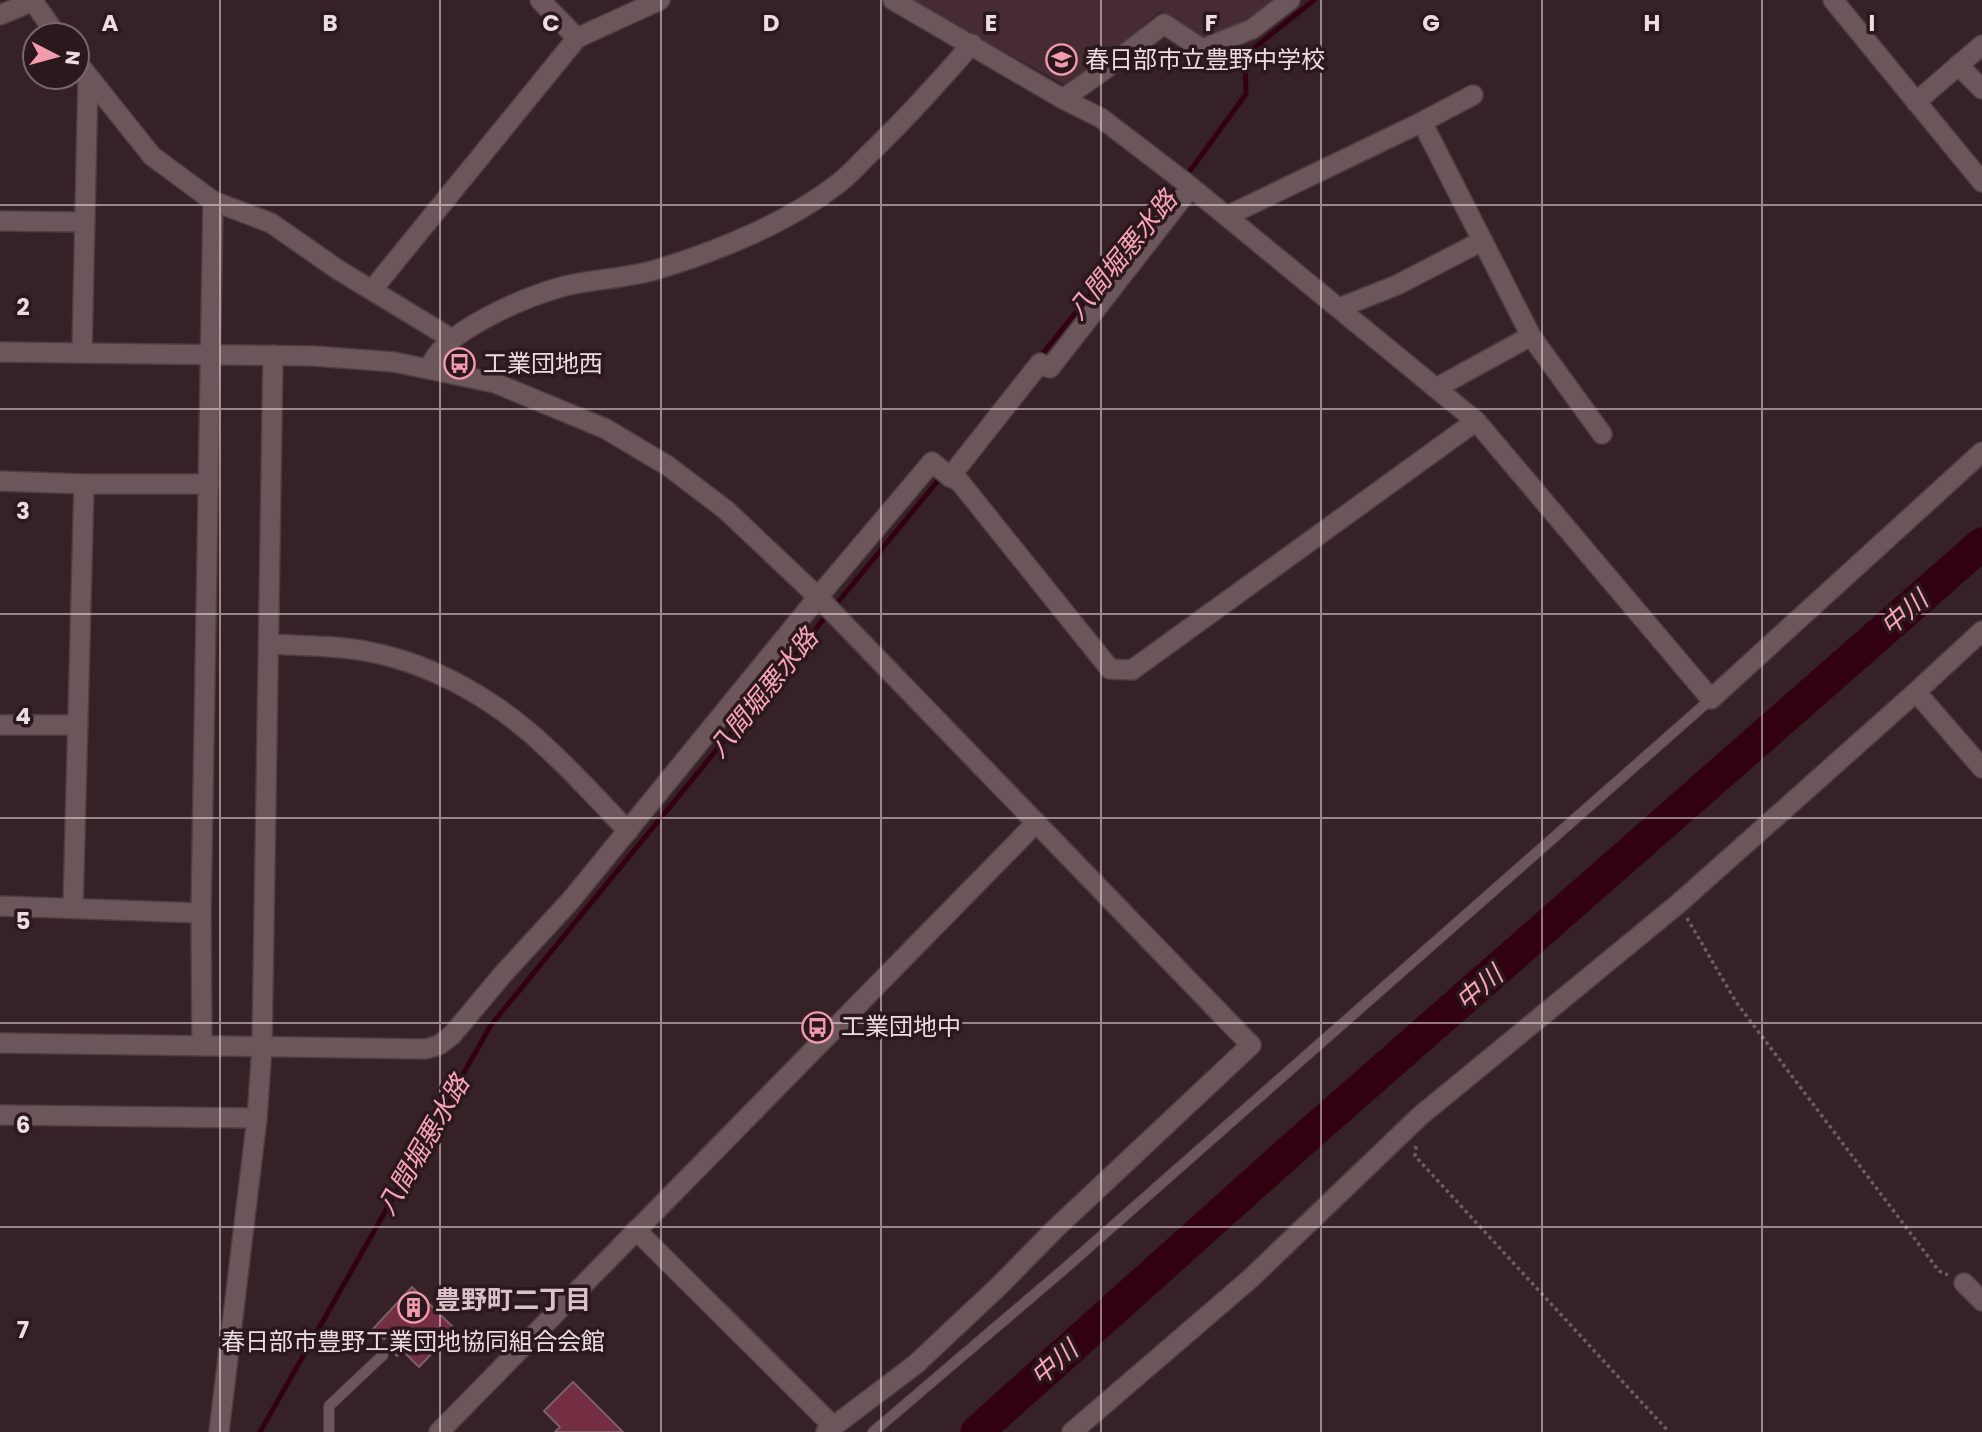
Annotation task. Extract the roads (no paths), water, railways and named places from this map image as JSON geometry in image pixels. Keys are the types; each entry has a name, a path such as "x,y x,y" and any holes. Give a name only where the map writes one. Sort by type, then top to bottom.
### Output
{"street":[{"path":"540,0 577,38"},
{"path":"372,290 577,38 660,0"},
{"path":"893,0 1063,99 1101,118 1227,216 1476,421 1711,699 1982,452"},
{"path":"1063,99 1164,24 1202,49 1252,29 1290,0"},
{"path":"1833,0 1982,182"},
{"path":"0,15 32,1 47,21"},
{"path":"430,369 432,360 452,339 500,310 561,287 652,271 779,222 840,182 894,131 972,44"},
{"path":"1916,102 1982,45"},
{"path":"1958,65 1982,89"},
{"path":"91,81 152,156 213,201 271,223 337,269 452,339"},
{"path":"82,91 85,222 82,353"},
{"path":"1227,216 1472,94"},
{"path":"1422,121 1531,336 1602,433"},
{"path":"944,472 1041,363 1050,368 1183,181"},
{"path":"202,1045 201,913 213,201"},
{"path":"0,221 85,222"},
{"path":"1339,308 1396,285 1482,241"},
{"path":"1436,388 1531,336"},
{"path":"0,352 357,358 430,369 495,383 606,429 668,466 726,510 840,620 1251,1045 916,1364 830,1430 636,1230"},
{"path":"219,1432 257,1118 262,1047 273,355"},
{"path":"0,1043 426,1049 439,1045 452,1035 571,900 932,462 959,481 1110,669 1132,670 1476,421"},
{"path":"0,481 209,484"},
{"path":"73,908 84,484"},
{"path":"1072,1432 1250,1279 1420,1116 1678,904 1982,631"},
{"path":"269,644 325,646 370,652 407,662 439,675 479,696 549,749 628,831"},
{"path":"1916,692 1982,768"},
{"path":"0,725 78,725"},
{"path":"439,1432 1036,823"},
{"path":"0,906 201,913"},
{"path":"0,1115 257,1118"},
{"path":"1965,1283 1982,1301"}],"lane":[{"path":"873,1432 1063,1270 1711,699"},
{"path":"329,1432 329,1406 383,1355"}],"waterway":[{"name":"八間堀悪水路","path":"1039,358 1187,175 1246,94 1245,55 1314,0"},
{"name":"八間堀悪水路","path":"834,607 941,477"},
{"name":"中川","path":"977,1432 1297,1145 1982,544"},
{"name":"八間堀悪水路","path":"260,1432 491,1025 828,614"}],"place":[{"name":"春日部市立豊野中学校","path":"1062,60"},
{"name":"工業団地西","path":"460,364"},
{"name":"工業団地中","path":"818,1027"},
{"name":"春日部市豊野工業団地協同組合会館","path":"413,1308"}],"district":[{"name":"豊野町二丁目","path":"513,1300"}]}
